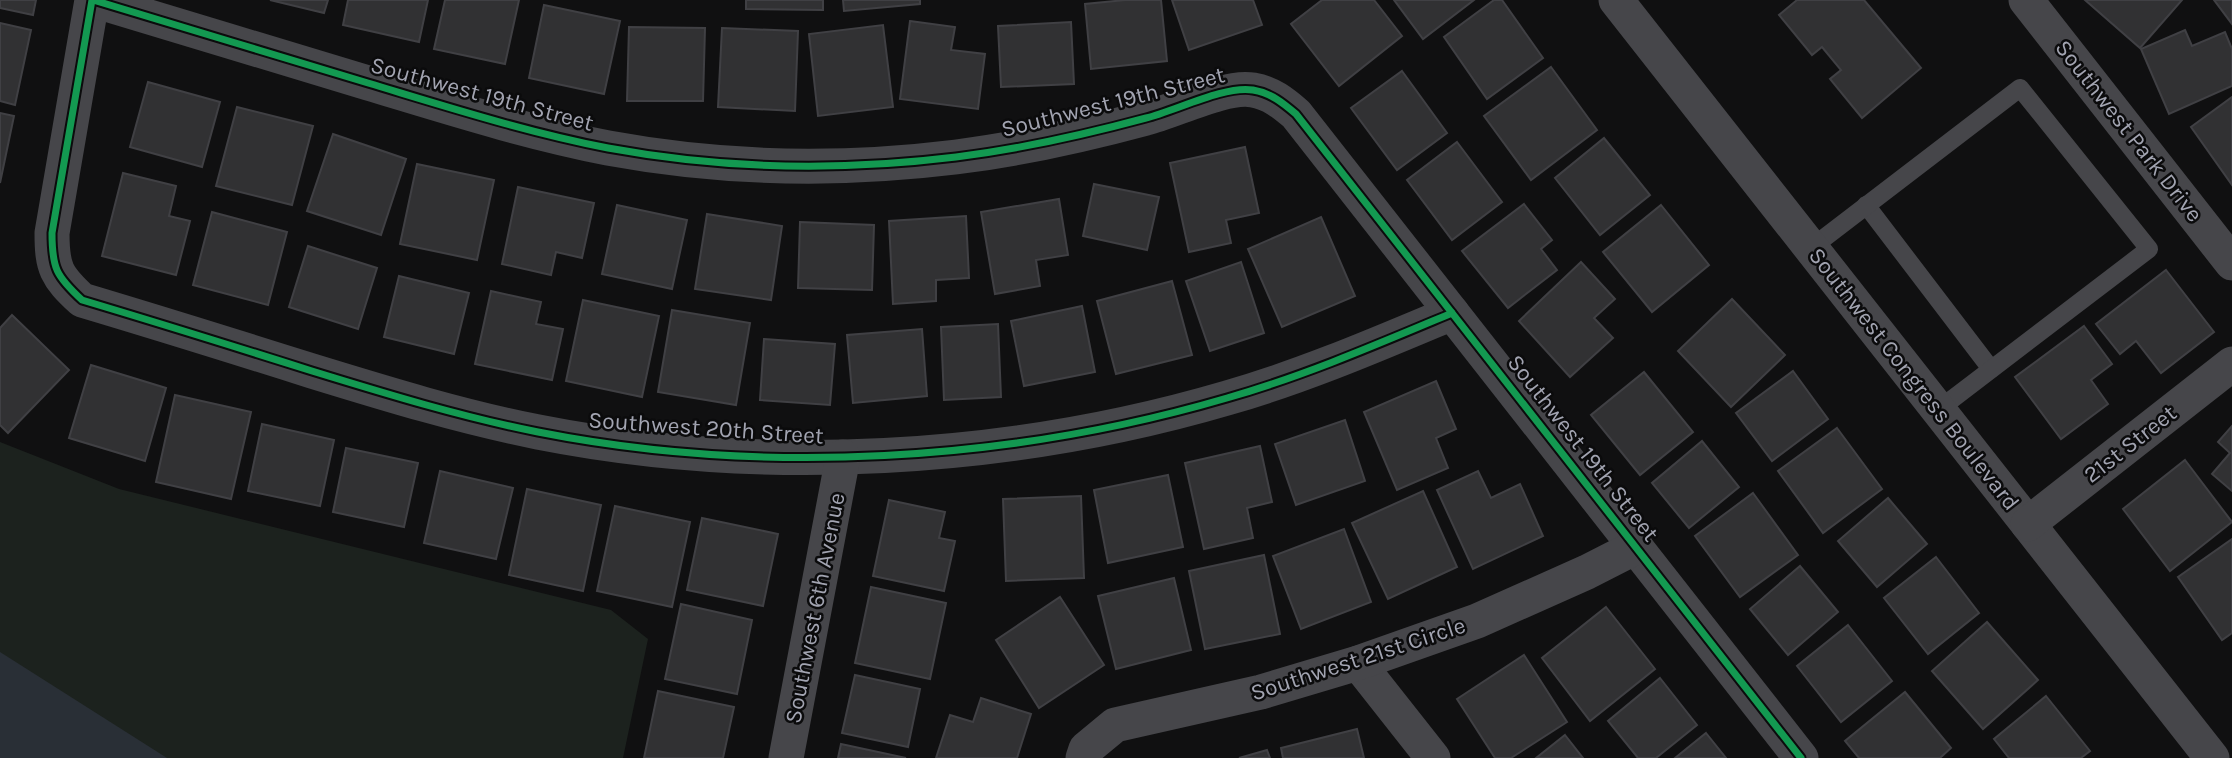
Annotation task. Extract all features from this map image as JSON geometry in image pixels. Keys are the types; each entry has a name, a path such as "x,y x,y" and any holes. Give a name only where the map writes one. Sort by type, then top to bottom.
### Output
{"street":[{"name":"Southwest 20th Street","path":"93,0 52,233 52,259 63,282 82,300 435,408 536,431 652,449 762,457 843,457 956,451 1119,426 1226,399 1331,364 1452,313"},
{"name":"Southwest 19th Street","path":"93,0 514,128 611,148 709,161 858,165 956,157 1054,141 1150,117 1226,92 1252,89 1276,97 1296,114 1801,758"},
{"name":"Southwest Congress Boulevard","path":"1616,0 2212,758"},
{"name":"Southwest Park Drive","path":"2026,0 2232,262"},
{"name":"21st Street","path":"2028,524 2232,364"},
{"name":"Southwest 6th Avenue","path":"786,758 843,457"},
{"name":"Southwest 21st Circle","path":"1083,758 1086,749 1115,725 1261,692 1358,663 1476,621 1587,572 1636,547"},
{"path":"1358,663 1433,758"}],"lane":[{"path":"1811,248 2020,88 2149,249 1938,410"},
{"path":"1866,205 1991,369"}],"shaded area":[{"path":"0,442 119,489 611,610 648,639 623,758 0,758"},
{"path":"0,652 167,758 0,758"}],"building":[{"path":"0,0 36,0 33,15 0,8"},
{"path":"270,0 328,0 324,13"},
{"path":"348,0 428,0 419,42 343,25"},
{"path":"445,0 519,0 505,64 434,49"},
{"path":"746,0 823,0 823,10 746,9"},
{"path":"843,0 920,0 920,4 844,11"},
{"path":"1161,0 1167,61 1091,69 1085,4"},
{"path":"1172,0 1253,0 1262,25 1189,50"},
{"path":"1322,0 1374,0 1402,36 1339,86 1291,24"},
{"path":"1394,0 1474,0 1423,39"},
{"path":"1494,0 1502,0 1543,58 1487,99 1444,37"},
{"path":"1797,0 1864,0 1921,68 1862,118 1830,79 1841,70 1822,47 1812,55 1779,15"},
{"path":"2085,0 2182,0 2140,48"},
{"path":"2214,0 2232,0 2232,24"},
{"path":"544,5 620,21 604,94 529,78"},
{"path":"910,21 955,27 951,50 985,54 978,109 900,99"},
{"path":"1071,22 1074,84 1001,87 998,26"},
{"path":"0,23 31,30 15,105 0,101"},
{"path":"883,25 893,107 818,116 809,34"},
{"path":"629,27 705,28 703,101 627,101"},
{"path":"722,28 798,31 795,111 718,107"},
{"path":"2185,30 2192,46 2225,32 2232,49 2232,86 2169,114 2141,49"},
{"path":"1551,67 1597,130 1531,180 1484,116"},
{"path":"1402,71 1447,133 1397,170 1351,108"},
{"path":"148,82 220,102 202,167 130,147"},
{"path":"2232,97 2232,185 2191,127"},
{"path":"237,107 313,126 292,205 216,186"},
{"path":"0,113 14,116 0,183"},
{"path":"333,134 406,159 381,235 307,211"},
{"path":"1604,138 1650,195 1600,235 1555,178"},
{"path":"1457,142 1502,202 1452,240 1407,180"},
{"path":"1245,147 1259,213 1226,220 1231,243 1189,252 1170,163"},
{"path":"417,164 494,180 477,260 400,244"},
{"path":"123,173 176,186 169,216 190,221 176,275 102,256"},
{"path":"1094,184 1159,197 1147,250 1083,236"},
{"path":"518,187 594,203 582,258 556,252 551,275 502,264"},
{"path":"1059,199 1068,255 1036,260 1040,286 995,294 981,212"},
{"path":"1524,204 1552,240 1541,249 1557,270 1508,308 1462,251"},
{"path":"617,205 687,220 672,289 602,274"},
{"path":"1661,205 1709,265 1652,312 1603,252"},
{"path":"212,212 287,232 268,305 193,285"},
{"path":"707,214 782,226 771,300 695,289"},
{"path":"966,216 969,278 936,280 936,301 893,304 889,221"},
{"path":"1321,217 1355,296 1282,327 1248,249"},
{"path":"800,222 874,225 872,290 798,288"},
{"path":"308,246 377,268 358,329 289,307"},
{"path":"1241,262 1264,333 1210,351 1186,281"},
{"path":"1581,262 1615,299 1594,318 1613,338 1570,377 1519,321"},
{"path":"2166,270 2214,332 2161,373 2136,341 2120,354 2096,324"},
{"path":"399,276 469,293 454,354 384,337"},
{"path":"1172,281 1192,355 1116,374 1097,301"},
{"path":"491,291 541,302 536,324 563,329 552,380 475,364"},
{"path":"1732,299 1785,355 1731,407 1678,351"},
{"path":"583,300 659,316 642,397 566,381"},
{"path":"1082,306 1095,372 1024,386 1011,321"},
{"path":"672,310 750,323 736,405 658,392"},
{"path":"12,315 69,370 8,433 0,425 0,328"},
{"path":"998,324 1001,397 944,400 941,327"},
{"path":"2084,326 2112,364 2091,380 2108,404 2061,439 2015,377"},
{"path":"922,329 927,396 853,403 847,335"},
{"path":"764,339 835,344 830,405 760,400"},
{"path":"91,365 166,388 145,461 69,438"},
{"path":"1793,371 1828,419 1772,461 1736,413"},
{"path":"1644,372 1693,432 1640,475 1591,415"},
{"path":"1436,381 1456,429 1436,438 1448,468 1397,490 1364,412"},
{"path":"175,395 251,412 231,499 156,482"},
{"path":"1345,420 1365,481 1296,505 1275,444"},
{"path":"262,424 334,440 320,506 248,491"},
{"path":"2232,426 2232,491 2212,474 2230,453 2218,442"},
{"path":"1837,428 1882,489 1823,533 1778,471"},
{"path":"1702,441 1739,487 1689,528 1652,483"},
{"path":"1260,446 1272,502 1247,508 1253,538 1204,549 1185,463"},
{"path":"346,448 418,463 404,527 333,512"},
{"path":"2185,460 2232,522 2170,571 2123,509"},
{"path":"440,471 513,488 496,559 424,543"},
{"path":"1478,471 1491,498 1520,484 1543,536 1473,569 1437,490"},
{"path":"1168,475 1183,547 1108,563 1094,490"},
{"path":"527,489 601,505 583,591 509,575"},
{"path":"1423,491 1457,567 1388,599 1352,523"},
{"path":"1753,493 1798,555 1740,597 1695,536"},
{"path":"1081,496 1084,578 1006,581 1003,499"},
{"path":"1888,498 1927,544 1877,587 1838,541"},
{"path":"889,500 945,512 939,538 955,541 944,591 873,576"},
{"path":"615,506 690,522 672,607 597,591"},
{"path":"702,518 778,534 763,606 687,590"},
{"path":"1344,529 1371,602 1301,629 1273,556"},
{"path":"2232,539 2232,633 2222,640 2178,577"},
{"path":"1264,555 1280,634 1205,649 1189,571"},
{"path":"1936,557 1979,613 1928,654 1884,598"},
{"path":"1800,566 1838,612 1788,655 1750,609"},
{"path":"1174,578 1191,650 1116,669 1098,596"},
{"path":"871,587 946,603 930,679 855,663"},
{"path":"1060,597 1104,665 1039,708 996,640"},
{"path":"681,604 752,620 737,694 665,679"},
{"path":"1606,607 1655,669 1590,721 1542,658"},
{"path":"1987,622 2038,680 1983,729 1932,671"},
{"path":"1848,625 1892,681 1841,722 1797,666"},
{"path":"1524,655 1567,722 1511,758 1495,758 1457,699"},
{"path":"855,675 920,689 908,747 842,733"},
{"path":"1660,678 1697,725 1656,758 1638,758 1608,721"},
{"path":"658,691 734,707 723,758 644,758"},
{"path":"1905,692 1951,748 1940,758 1859,758 1845,741"},
{"path":"2046,696 2090,751 2081,758 2009,758 1994,739"},
{"path":"981,698 1031,714 1017,758 936,758 950,715 973,722"},
{"path":"1357,729 1364,758 1283,758 1281,748"},
{"path":"1706,733 1726,758 1675,758"},
{"path":"1565,735 1583,758 1536,758"},
{"path":"841,744 906,758 838,758"},
{"path":"1267,750 1270,758 1239,758"}],"cycle path":[{"path":"92,0 52,233 57,271 73,292 82,300 312,371 510,426 623,446 709,454 884,456 972,448 1059,436 1144,420 1227,398 1313,370 1452,313"},
{"path":"93,0 457,110 547,134 651,155 738,164 826,166 956,157 1028,146 1099,130 1158,115 1229,91 1242,89 1265,93 1296,114 1801,758"}]}
